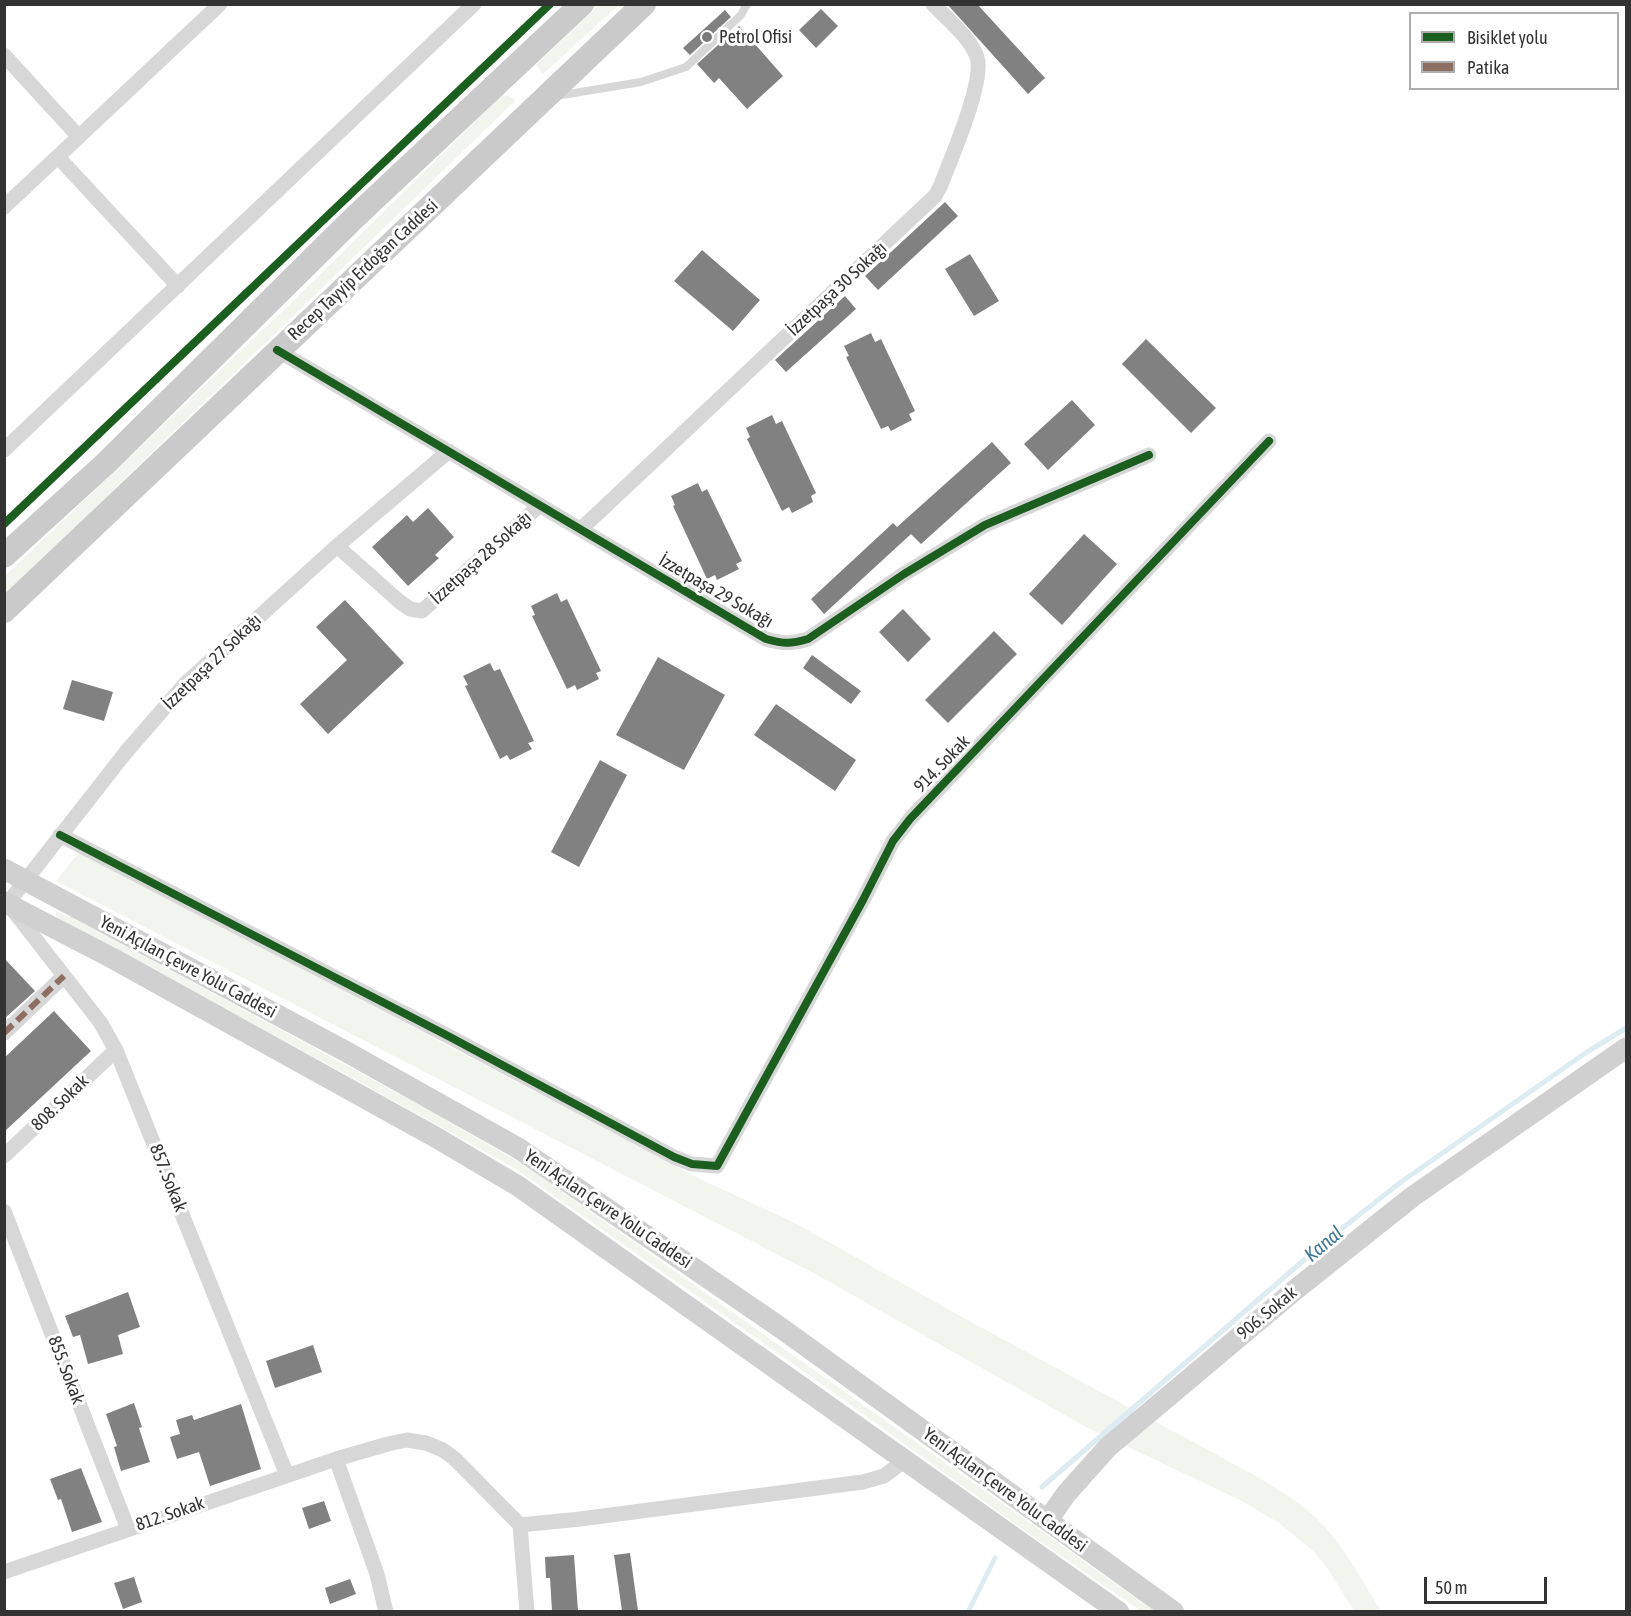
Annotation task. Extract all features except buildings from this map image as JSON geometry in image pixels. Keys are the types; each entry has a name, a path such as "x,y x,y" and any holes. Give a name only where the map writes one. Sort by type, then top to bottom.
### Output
{"main road":[{"path":"4,556 105,464 355,217 582,4"},
{"name":"Recep Tayyip Erdoğan Caddesi","path":"4,611 645,4"},
{"name":"Yeni Açılan Çevre Yolu Caddesi","path":"4,869 501,1137 781,1328 1174,1611"},
{"name":"Yeni Açılan Çevre Yolu Caddesi","path":"6,905 112,958 486,1166 544,1203 1119,1611"},
{"name":"906. Sokak","path":"1048,1520 1066,1494 1108,1447 1303,1283 1412,1197 1626,1048"}],"street":[{"path":"4,207 220,4"},
{"path":"4,450 474,4"},
{"name":"İzzetpaşa 30 Sokağı","path":"581,529 935,196 942,184 976,86 979,65 967,40 933,4"},
{"path":"4,55 79,137"},
{"path":"57,157 178,286"},
{"name":"İzzetpaşa 29 Sokağı","path":"278,350 766,639 793,644 808,639 904,574 985,525 1149,455"},
{"name":"914. Sokak","path":"60,835 674,1156 692,1164 717,1166 893,841 910,819 1269,441"},
{"name":"İzzetpaşa 27 Sokağı","path":"6,905 126,752 186,683 337,546 449,451"},
{"name":"İzzetpaşa 28 Sokağı","path":"337,546 400,602 410,609 422,611 540,505"},
{"name":"857. Sokak","path":"6,905 100,1022 116,1050 287,1475"},
{"path":"4,1032 64,976"},
{"name":"808. Sokak","path":"4,1156 116,1050"},
{"name":"855. Sokak","path":"4,1211 128,1528"},
{"name":"812. Sokak","path":"4,1572 287,1475 407,1440 426,1443 443,1450 455,1459 520,1525"},
{"path":"336,1459 377,1574 386,1611"},
{"path":"526,1611 520,1525 863,1482 884,1476 905,1460"}],"lane":[{"path":"546,98 641,82 686,67 741,15 747,4"}],"shaded area":[{"path":"599,5 619,5 543,74 536,65"},
{"path":"507,95 516,100 5,595 5,576 290,304 501,96"},
{"path":"80,851 698,1178 795,1223 962,1317 1254,1475 1286,1494 1325,1527 1351,1562 1381,1611 1354,1611 1328,1569 1314,1552 1279,1523 1242,1501 1086,1427 817,1275 56,881"},
{"path":"56,912 76,919 423,1107 529,1168 1154,1611 1141,1611 1025,1531 826,1387 516,1169 61,920"}],"waterway":[{"name":"Kanal","path":"1042,1487 1326,1241 1401,1182 1584,1054 1626,1028"},
{"name":"Kanal","path":"968,1612 995,1558"}],"marked path":[{"path":"4,1033 64,976"}],"cycle path":[{"path":"4,524 550,4"},
{"path":"277,350 766,639 783,643 808,639 904,574 985,525 1149,455"},
{"path":"60,835 450,1037 674,1157 692,1164 717,1166 893,841 910,819 1269,441"}],"place":[{"name":"Petrol Ofisi","path":"707,37"}]}
